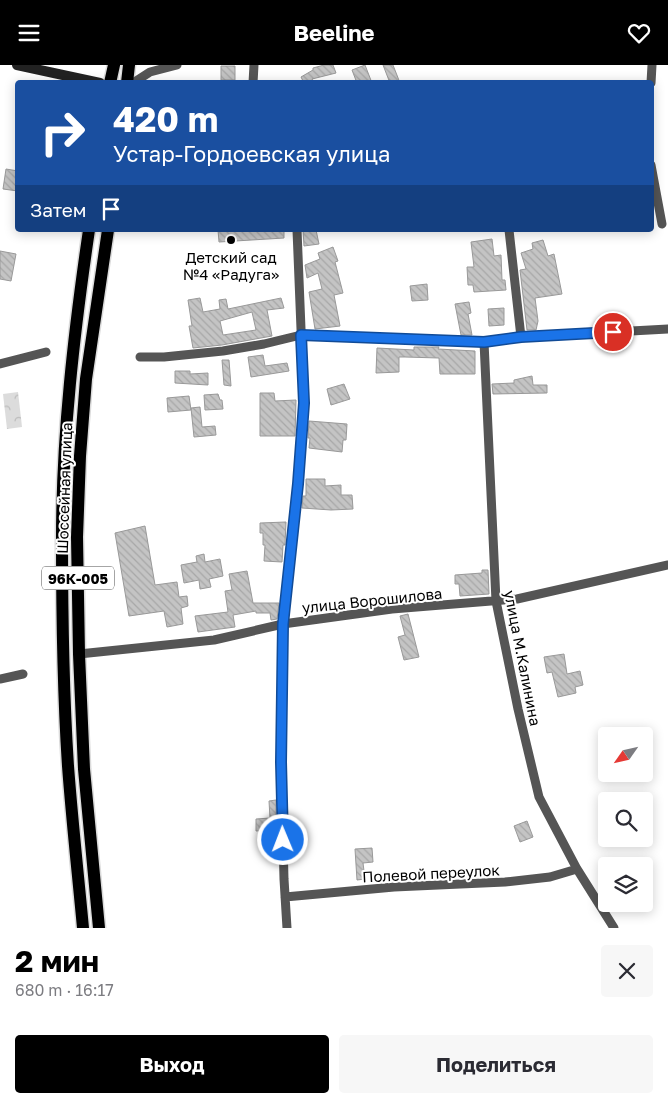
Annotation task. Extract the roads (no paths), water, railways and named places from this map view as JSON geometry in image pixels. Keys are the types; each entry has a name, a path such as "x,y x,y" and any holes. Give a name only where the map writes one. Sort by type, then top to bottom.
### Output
{"main road":[{"path":"17,65 86,80"},
{"path":"111,80 114,65"},
{"path":"128,80 130,65"},
{"name":"Шоссейная улица","path":"83,928 68,758 63,661 62,537 72,362 89,232"},
{"name":"Шоссейная улица","path":"99,928 84,769 76,537 80,456 88,362 108,232"}],"street":[{"path":"137,80 150,72 177,65"},
{"path":"253,80 254,65"},
{"path":"651,80 652,65"},
{"path":"654,181 662,224"},
{"path":"287,928 281,762 283,624 298,484 304,403 297,232"},
{"path":"509,232 521,337"},
{"path":"140,357 164,357 223,351 301,335 484,342 521,337 668,329"},
{"name":"улица М.Калинина","path":"484,342 496,601 518,709 539,797 577,869 614,928"},
{"path":"0,364 46,352"},
{"name":"улица Ворошилова","path":"79,655 214,640 283,624 392,609 517,599 668,565"},
{"path":"0,679 23,674"},
{"name":"Полевой переулок","path":"285,897 394,887 506,883 550,877 577,869"}],"place":[{"name":"Детский сад №4 «Радуга»","path":"231,240"}]}
